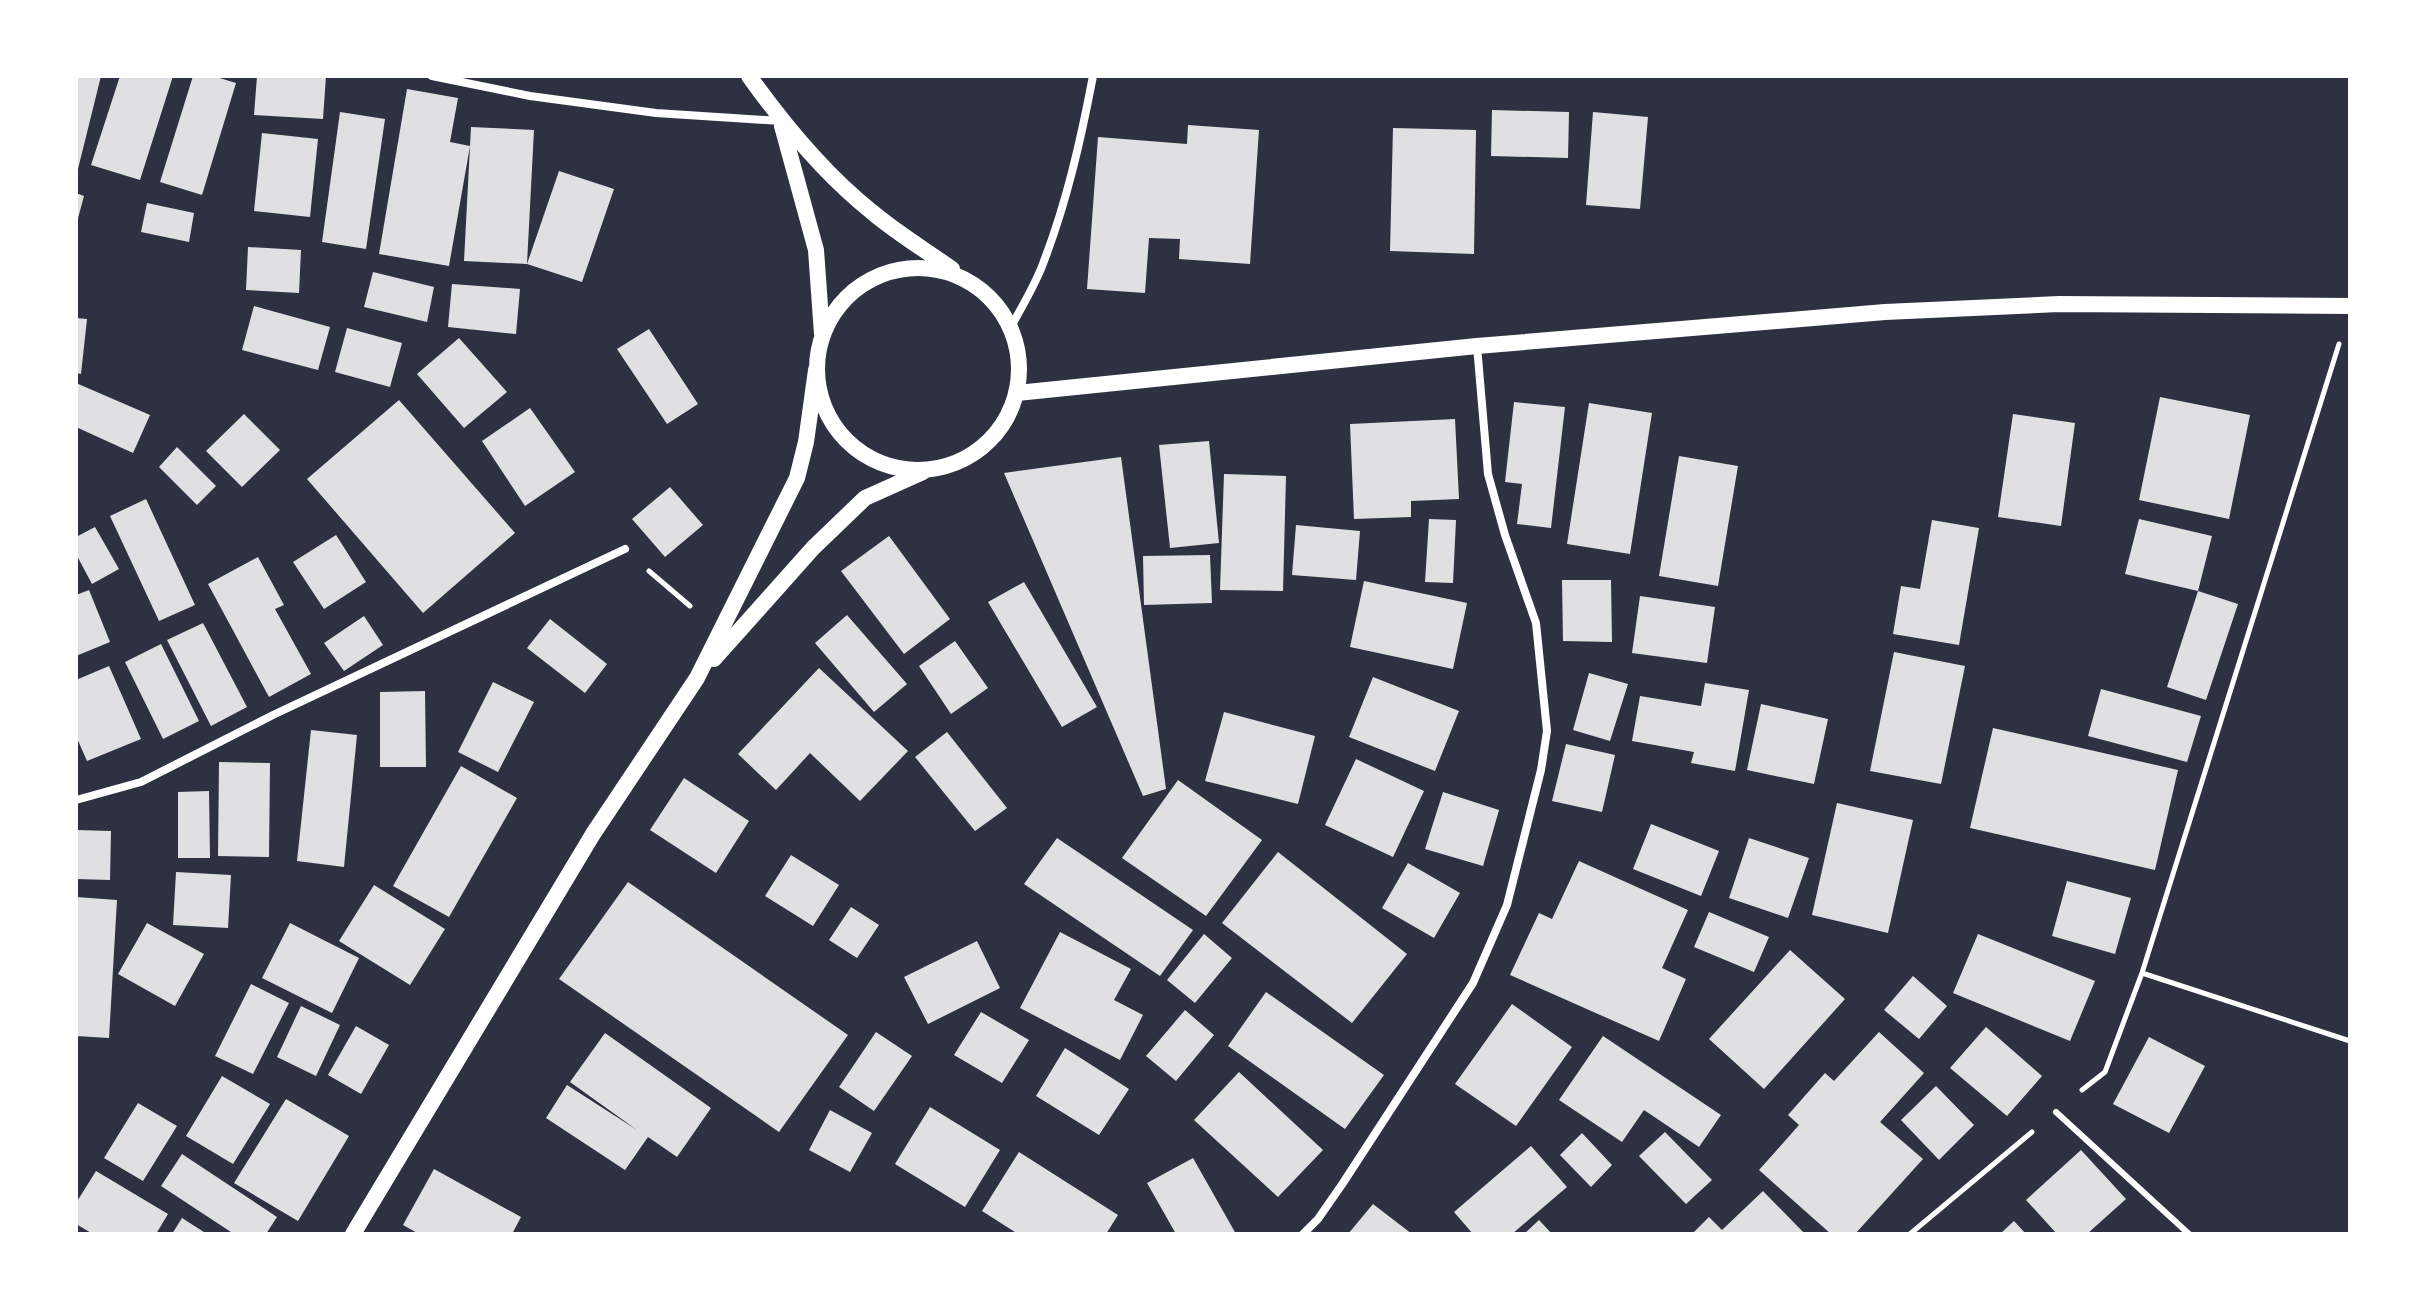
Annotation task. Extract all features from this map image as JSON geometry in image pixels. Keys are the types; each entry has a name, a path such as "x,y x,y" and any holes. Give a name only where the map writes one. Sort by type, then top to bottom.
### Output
{"main road":[{"path":"697,678 813,548 865,498 928,470 959,463 985,446 1005,422 1017,393 1020,360 1011,327 992,300 861,203 781,121 749,76"},
{"path":"353,1234 593,834 697,678 797,478 806,442 822,335 816,250 781,121"},
{"path":"822,335 839,304 867,282 899,270 933,269 965,279"},
{"path":"1017,393 1477,346 1885,312 2135,303 2350,306"},
{"path":"816,370 822,405 840,435 868,458 897,468 928,470"}],"street":[{"path":"432,76 530,96 656,113 781,121"},
{"path":"1011,327 1043,265 1062,210 1077,156 1093,76"},
{"path":"1303,1234 1318,1219 1343,1183 1473,983 1507,905 1541,770 1547,731 1536,623 1505,535 1488,474 1477,346"},
{"path":"76,800 141,782 273,715 625,549"}],"lane":[{"path":"2056,1112 2189,1234"}],"path":[{"path":"1910,1234 2105,1072 2142,973 2341,339"},
{"path":"625,549 721,632"},
{"path":"2142,973 2350,1041"}],"building":[{"path":"76,76 101,76 77,173 76,173"},
{"path":"120,76 173,76 140,180 91,165"},
{"path":"193,76 213,76 236,83 202,195 160,182"},
{"path":"257,76 326,76 323,119 254,115"},
{"path":"407,89 458,98 450,142 470,146 449,266 379,254"},
{"path":"1492,110 1569,112 1568,158 1491,156"},
{"path":"340,112 385,119 366,249 322,242"},
{"path":"1593,112 1648,117 1640,209 1586,205"},
{"path":"1188,125 1259,130 1250,264 1179,259 1180,239 1149,238 1145,293 1087,289 1098,137 1187,144"},
{"path":"471,127 534,130 527,264 464,261"},
{"path":"1393,128 1476,130 1474,254 1390,251"},
{"path":"262,133 318,139 310,217 254,211"},
{"path":"559,171 614,189 582,282 527,264"},
{"path":"76,193 84,196 77,222 76,222"},
{"path":"147,203 194,213 189,242 141,232"},
{"path":"248,247 301,250 299,293 246,290"},
{"path":"373,272 434,287 427,322 364,307"},
{"path":"452,284 520,289 516,334 448,327"},
{"path":"254,306 330,327 318,370 242,350"},
{"path":"76,318 87,319 81,374 76,373"},
{"path":"347,328 402,343 390,387 335,372"},
{"path":"649,329 698,404 667,424 617,349"},
{"path":"459,338 507,392 464,428 417,374"},
{"path":"76,383 150,415 133,453 76,427"},
{"path":"2160,397 2250,415 2229,519 2139,500"},
{"path":"399,400 515,533 423,613 307,479"},
{"path":"1514,402 1565,407 1551,528 1517,524 1522,484 1505,482"},
{"path":"1589,403 1652,413 1630,554 1567,544"},
{"path":"530,408 575,472 525,506 482,441"},
{"path":"244,414 280,450 242,487 206,451"},
{"path":"2013,414 2075,423 2061,526 1998,517"},
{"path":"1455,419 1459,499 1411,501 1411,517 1354,519 1350,424"},
{"path":"1209,441 1219,543 1170,548 1159,445"},
{"path":"177,447 216,486 197,505 159,467"},
{"path":"1679,456 1738,466 1718,586 1659,576"},
{"path":"1121,457 1166,789 1143,796 1004,473"},
{"path":"1224,474 1286,476 1283,591 1220,590"},
{"path":"670,487 703,525 665,557 632,519"},
{"path":"146,499 195,605 159,621 110,516"},
{"path":"1429,519 1456,520 1453,583 1425,582"},
{"path":"2139,519 2212,536 2198,591 2125,574"},
{"path":"1932,520 1979,528 1959,645 1893,634 1901,586 1920,589"},
{"path":"1296,525 1360,531 1356,580 1292,575"},
{"path":"95,527 119,569 92,584 76,554 76,537"},
{"path":"336,535 366,582 324,609 293,562"},
{"path":"889,536 950,619 904,654 841,571"},
{"path":"1210,555 1212,603 1144,605 1143,556"},
{"path":"258,557 284,605 275,609 311,674 269,697 208,584"},
{"path":"1562,580 1611,580 1612,642 1563,641"},
{"path":"1364,581 1467,603 1453,669 1350,647"},
{"path":"1024,582 1097,707 1062,727 988,602"},
{"path":"89,590 110,642 76,656 76,595"},
{"path":"2198,591 2238,604 2206,700 2167,687"},
{"path":"1640,596 1715,607 1707,663 1632,653"},
{"path":"847,615 907,684 874,712 815,643"},
{"path":"364,616 383,645 344,671 324,643"},
{"path":"550,619 607,664 585,693 527,648"},
{"path":"203,623 247,707 211,726 167,640"},
{"path":"955,641 988,688 951,714 919,666"},
{"path":"161,644 199,721 163,739 125,662"},
{"path":"1894,652 1965,666 1941,784 1870,771"},
{"path":"109,666 141,739 87,761 76,736 76,680"},
{"path":"819,668 908,751 860,801 810,753 776,790 738,754"},
{"path":"1589,673 1628,684 1610,741 1573,730"},
{"path":"1373,677 1459,711 1435,771 1349,737"},
{"path":"493,682 534,702 498,772 458,752"},
{"path":"1705,683 1749,690 1735,771 1691,763 1694,752 1632,741 1640,696 1701,706"},
{"path":"2101,689 2201,716 2187,762 2088,736"},
{"path":"425,691 426,767 380,767 380,692"},
{"path":"1761,704 1828,719 1814,784 1747,770"},
{"path":"1224,712 1315,736 1298,804 1205,781"},
{"path":"1993,728 2178,770 2155,870 1970,828"},
{"path":"311,730 357,735 344,867 297,861"},
{"path":"947,732 1007,808 975,831 915,757"},
{"path":"1566,744 1615,755 1602,812 1552,801"},
{"path":"1356,759 1424,791 1393,857 1325,825"},
{"path":"219,762 270,763 269,857 218,856"},
{"path":"461,766 517,798 449,917 393,886"},
{"path":"684,778 749,821 716,873 650,830"},
{"path":"1178,780 1262,840 1206,916 1122,858"},
{"path":"209,791 210,858 178,858 178,792"},
{"path":"1443,792 1499,810 1483,866 1425,849"},
{"path":"1837,803 1913,820 1888,933 1812,915"},
{"path":"1651,824 1719,851 1701,896 1633,869"},
{"path":"76,830 111,831 110,880 76,879"},
{"path":"1057,838 1193,930 1160,976 1024,884"},
{"path":"1749,838 1809,858 1788,918 1729,898"},
{"path":"1278,852 1407,954 1352,1023 1222,923"},
{"path":"791,855 839,885 813,926 765,896"},
{"path":"1579,861 1688,910 1662,968 1686,979 1659,1041 1510,975 1539,913 1552,919"},
{"path":"1408,863 1460,893 1434,938 1382,908"},
{"path":"176,872 231,875 228,928 173,925"},
{"path":"2067,881 2131,898 2115,954 2052,936"},
{"path":"628,882 848,1035 779,1132 559,979"},
{"path":"374,885 445,929 410,985 339,941"},
{"path":"76,897 117,900 109,1038 76,1036"},
{"path":"851,907 879,925 857,958 829,940"},
{"path":"1709,912 1769,937 1754,972 1694,947"},
{"path":"147,923 204,954 175,1006 118,974"},
{"path":"290,923 359,958 332,1013 262,978"},
{"path":"1060,932 1131,969 1114,1000 1143,1015 1120,1060 1020,1008"},
{"path":"1204,934 1232,958 1195,1003 1167,980"},
{"path":"1978,934 2095,981 2070,1041 1953,993"},
{"path":"977,941 1000,988 928,1024 904,977"},
{"path":"1790,950 1845,999 1764,1089 1709,1039"},
{"path":"1913,976 1947,1006 1919,1039 1884,1010"},
{"path":"251,984 289,1003 253,1074 215,1056"},
{"path":"1266,992 1384,1075 1345,1129 1228,1046"},
{"path":"1512,1004 1572,1047 1516,1126 1455,1084"},
{"path":"301,1006 340,1025 316,1076 277,1057"},
{"path":"1185,1010 1214,1035 1176,1081 1146,1056"},
{"path":"981,1012 1029,1040 1002,1083 954,1055"},
{"path":"356,1026 389,1045 361,1094 328,1075"},
{"path":"1986,1027 2042,1076 2007,1116 1950,1068"},
{"path":"876,1032 912,1056 874,1111 839,1087"},
{"path":"1879,1032 1924,1073 1880,1122 1923,1159 1855,1234 1831,1234 1759,1170 1799,1125 1788,1115 1825,1073 1834,1081"},
{"path":"605,1033 711,1108 677,1157 648,1137 625,1170 546,1118 567,1085 637,1130 570,1082"},
{"path":"1603,1036 1721,1115 1699,1147 1644,1110 1622,1142 1559,1100"},
{"path":"2149,1037 2205,1066 2169,1133 2113,1104"},
{"path":"1065,1048 1129,1089 1099,1135 1036,1096"},
{"path":"1239,1072 1323,1150 1278,1197 1194,1120"},
{"path":"222,1076 270,1104 233,1164 186,1136"},
{"path":"1936,1086 1974,1125 1939,1160 1901,1120"},
{"path":"286,1099 349,1136 298,1221 234,1183"},
{"path":"138,1103 177,1126 143,1181 104,1158"},
{"path":"930,1107 1000,1150 965,1207 895,1164"},
{"path":"830,1110 872,1133 850,1172 809,1150"},
{"path":"1665,1132 1712,1180 1686,1204 1639,1156"},
{"path":"1582,1133 1612,1165 1591,1187 1560,1155"},
{"path":"1531,1146 1567,1187 1512,1234 1473,1234 1454,1212"},
{"path":"2081,1150 2126,1199 2087,1234 2057,1234 2026,1200"},
{"path":"1019,1152 1118,1215 1106,1234 1018,1234 982,1211"},
{"path":"182,1154 277,1217 266,1234 234,1234 161,1186"},
{"path":"1193,1158 1236,1234 1176,1234 1147,1183"},
{"path":"434,1169 521,1217 512,1234 419,1234 403,1225"},
{"path":"96,1171 168,1214 156,1234 93,1234 76,1224 76,1203"},
{"path":"1763,1191 1805,1234 1692,1234 1709,1217 1722,1230"},
{"path":"1373,1204 1412,1234 1348,1234"},
{"path":"182,1218 207,1234 172,1234"},
{"path":"1539,1220 1552,1234 1524,1234"},
{"path":"2014,1221 2026,1234 2000,1234"}]}
